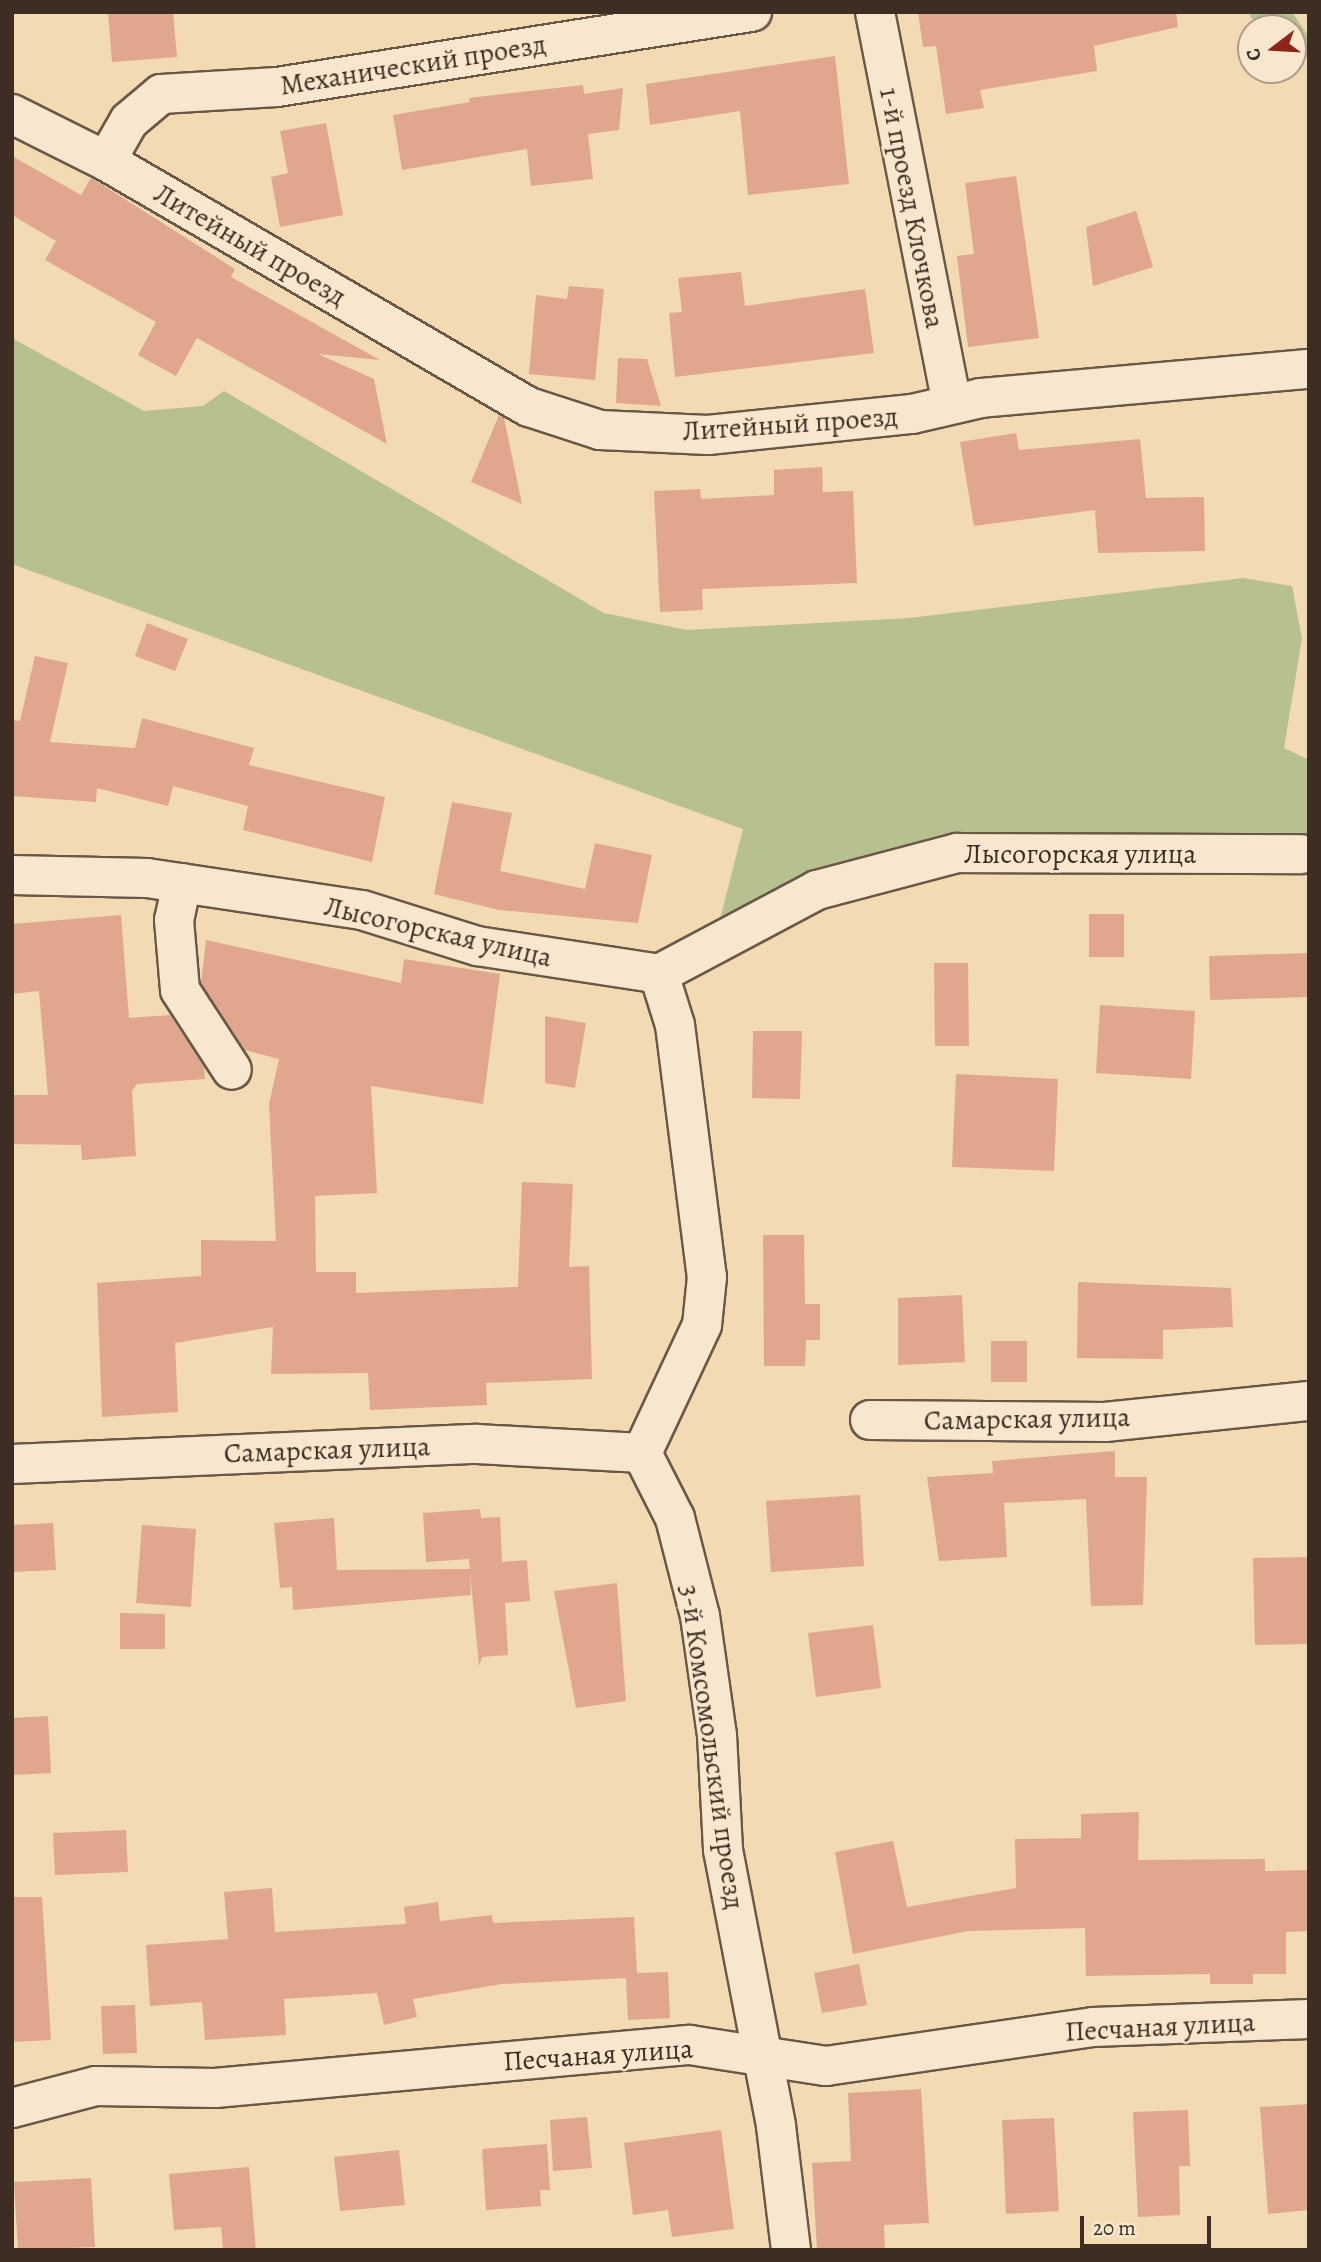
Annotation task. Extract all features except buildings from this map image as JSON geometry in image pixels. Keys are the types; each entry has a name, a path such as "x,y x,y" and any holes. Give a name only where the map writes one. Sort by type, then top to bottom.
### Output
{"street":[{"name":"Механический проезд","path":"106,161 129,121 161,94 277,87 752,12"},
{"name":"1-й проезд Клочкова","path":"875,12 953,403"},
{"name":"Литейный проезд","path":"12,114 106,161 529,407 600,430 708,435 912,414 953,403 1309,369"},
{"name":"Лысогорская улица","path":"12,876 182,883 362,910 477,946 659,974 817,890 957,853 1301,854"},
{"path":"182,883 174,920 180,990 232,1070"},
{"path":"642,1453 702,1325 707,1278 675,1025 659,974"},
{"name":"Самарская улица","path":"870,1420 1105,1422 1309,1401"},
{"name":"Самарская улица","path":"12,1464 477,1444 642,1453"},
{"name":"3-й Комсомольский проезд","path":"642,1453 675,1518 700,1616 717,1735 723,1850 762,2059 791,2250"},
{"name":"Песчаная улица","path":"12,2108 96,2086 215,2088 690,2046 762,2059 825,2066 1093,2027 1309,2019"}],"green space":[{"path":"1248,12 1293,14 1249,14"},
{"path":"1307,34 1309,37 1309,59 1307,58"},
{"path":"12,338 144,411 203,406 224,391 604,613 687,630 909,618 1243,578 1292,586 1302,638 1284,748 1309,760 1309,844 960,845 717,931 743,829 12,564"}]}
